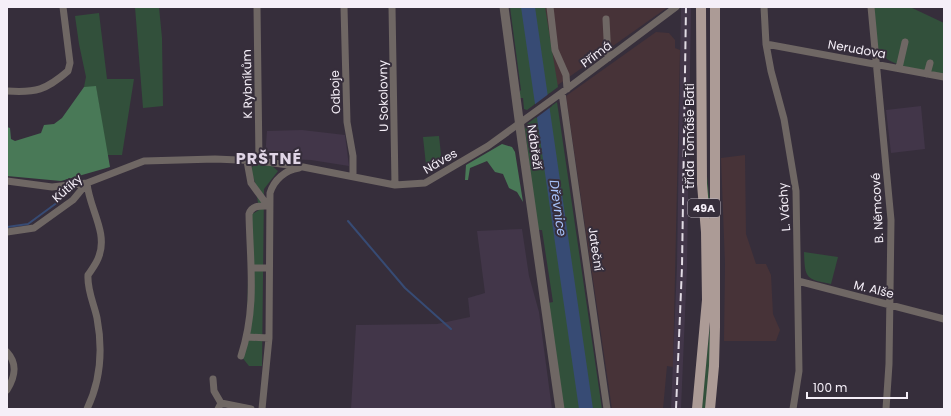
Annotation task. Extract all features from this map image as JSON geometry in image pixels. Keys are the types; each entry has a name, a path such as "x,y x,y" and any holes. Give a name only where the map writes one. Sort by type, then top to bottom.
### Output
{"main road":[{"name":"třída Tomáše Bati","path":"697,409 708,300 706,232 702,184 701,7"},
{"name":"49A","path":"710,409 714,366 715,327 715,7"}],"street":[{"path":"7,91 36,91 44,88 68,71 70,63 63,7"},
{"name":"K Rybníkům","path":"257,7 259,161"},
{"name":"Odboje","path":"344,7 347,122 353,156 353,176"},
{"name":"U Sokolovny","path":"392,7 396,185"},
{"name":"Nábřeží","path":"504,7 560,409"},
{"name":"Jateční","path":"550,7 555,50 566,75 562,93 607,409"},
{"name":"Přímá","path":"528,117 676,7"},
{"name":"L. Váchy","path":"764,7 766,44 771,71 784,119 796,191 799,371 793,409"},
{"name":"B. Němcové","path":"871,7 891,220 886,409"},
{"path":"606,19 608,58"},
{"path":"899,68 904,42"},
{"name":"Nerudova","path":"766,44 944,77"},
{"path":"927,74 930,63"},
{"name":"Náves","path":"144,161 259,161 303,167 396,185 416,185 432,180 488,146 519,122 528,117"},
{"path":"247,160 251,183 268,206"},
{"name":"Kútíky","path":"7,232 34,228 73,200 88,183 144,161"},
{"path":"262,409 268,338 268,206 270,193 274,184 291,169 303,167"},
{"path":"7,181 52,187 88,183 88,196 100,229 101,244 99,256 88,275 98,330 100,358 99,379 87,409"},
{"path":"241,356 247,338 252,308 252,268 249,214 255,207 268,206"},
{"path":"252,268 269,268"},
{"name":"M. Alše","path":"798,281 889,303 944,319"},
{"path":"247,338 268,338"},
{"path":"7,352 13,360 15,370 13,380 7,390"},
{"path":"213,379 214,391 220,406 251,409"}],"shaded area":[{"path":"544,7 668,7 555,87"},
{"path":"681,7 691,7 687,267 681,409 671,409 677,266"},
{"path":"656,32 669,33 675,40 675,48 680,50 673,367 667,366 663,409 612,409 566,96"},
{"path":"921,106 925,149 891,153 886,110"},
{"path":"302,130 345,135 349,166 311,160 265,158 267,131"},
{"path":"745,155 746,234 756,264 766,264 771,275 773,314 780,330 776,341 724,341 725,264 721,158"},
{"path":"522,229 529,276 539,312 552,409 351,409 356,325 437,324 470,317 468,298 485,293 477,231"}],"green space":[{"path":"135,7 159,7 162,38 163,106 143,108"},
{"path":"510,7 545,7 558,87 527,110 524,109 523,98 520,98 521,90"},
{"path":"874,7 910,7 944,23 944,74 910,68 885,58 877,43"},
{"path":"706,12 707,176 710,203 710,225 707,196"},
{"path":"99,13 107,79 134,79 122,155 107,155 96,87 84,87 86,77 75,16"},
{"path":"96,86 110,167 61,181 7,176 7,127 10,128 11,139 15,141 41,133 44,125 54,124 62,118 84,87"},
{"path":"557,102 602,409 564,409 548,303 553,302 542,230 537,230 525,129 527,124"},
{"path":"439,136 442,164 426,165 423,137"},
{"path":"502,144 512,147 515,152 523,202 517,192 509,188 503,174 495,172 487,161 470,168 468,180 465,180 466,165"},
{"path":"256,164 272,166 278,171 264,189 262,366 249,366 241,356 247,337 249,216 259,210 255,182 251,172 252,167"},
{"path":"804,252 838,257 831,284 816,281 808,276 805,267"},
{"path":"711,316 711,349 706,409 701,409"}],"water":[{"name":"Dřevnice","path":"521,7 535,7 593,409 579,409"}],"pier":[{"path":"550,93 552,106 536,118 534,105"}],"waterway":[{"path":"7,227 28,224 58,202"},
{"path":"348,221 405,288 451,329"}],"railway":[{"path":"676,409 682,267 686,7"}],"district":[{"name":"PRŠTNÉ","path":"269,158"}]}
